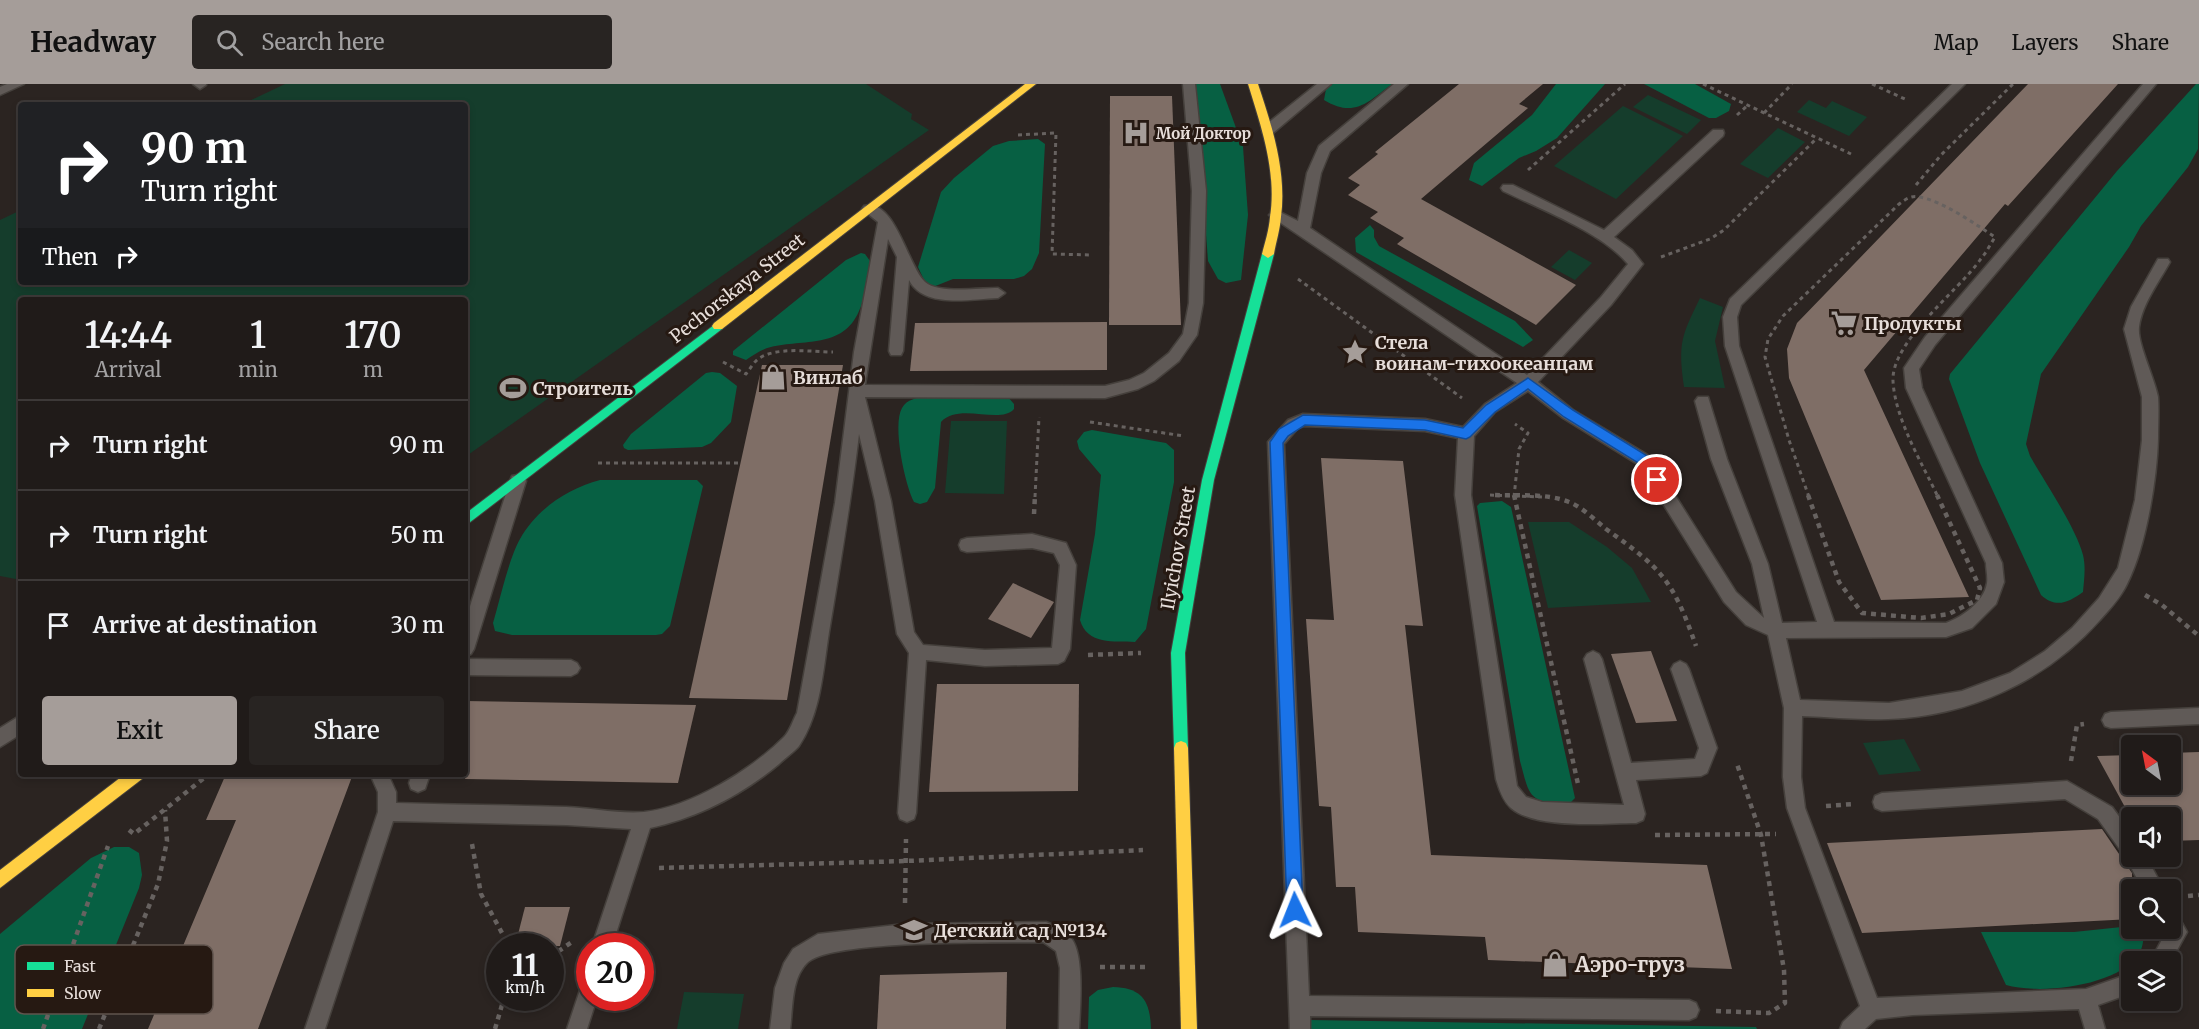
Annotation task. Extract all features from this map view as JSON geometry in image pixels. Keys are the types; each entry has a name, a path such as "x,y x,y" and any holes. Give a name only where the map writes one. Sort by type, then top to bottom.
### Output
{"street":[{"name":"Pechorskaya Street","path":"468,519 1031,84"},
{"name":"Ilyichov Street","path":"1189,1029 1178,652 1208,480 1265,267 1276,215 1268,130 1253,84"},
{"path":"0,880 133,777"}],"lane":[{"path":"0,91 18,84"},
{"path":"856,391 1105,392 1133,385 1149,377 1168,362 1190,334 1196,303 1199,191 1189,84"},
{"path":"1268,130 1325,84"},
{"path":"1303,230 1314,173 1324,149 1402,84"},
{"path":"1828,629 1732,346 1730,317 1735,303 1959,84"},
{"path":"1276,215 1303,230 1528,383 1568,414 1645,461 1730,597 1757,623 1776,632 1828,629 1946,630 1966,623 1990,599 1996,582 1994,563 1914,388 1911,368 1930,341 2150,84"},
{"path":"1604,238 1718,133"},
{"path":"1508,188 1604,238 1631,255 1636,264 1606,301 1528,383 1490,408 1466,434 1463,495 1508,787 1520,804 1531,809 1584,814 1636,814 1593,659"},
{"path":"869,209 885,220 919,285 927,291 936,294 998,292"},
{"path":"387,812 467,813 643,821 675,814 733,786 792,741 806,714 843,503 861,352 885,220"},
{"path":"896,351 904,256"},
{"path":"1793,708 1889,711 1962,699 2016,679 2051,656 2078,633 2105,603 2120,582 2126,568 2143,500 2150,440 2150,397 2131,329 2138,307 2163,262"},
{"path":"856,391 883,501 906,634 918,652 907,813"},
{"path":"1703,401 1719,459 1760,564 1776,632 1793,708 1792,777 1796,808 1871,1009"},
{"path":"1300,1029 1276,442 1293,424 1303,420 1425,425 1466,434"},
{"path":"468,639 518,480"},
{"path":"918,652 985,658 1058,656 1061,649 1068,566 1060,548 1032,541 967,544"},
{"path":"468,668 571,668"},
{"path":"1625,772 1701,767 1708,748 1680,669"},
{"path":"2111,720 2199,716"},
{"path":"0,739 18,725"},
{"path":"315,1029 387,812 387,792 380,777"},
{"path":"1882,802 2067,790 2105,813 2121,836"},
{"path":"606,933 643,821"},
{"path":"780,1029 785,988 791,970 800,956 818,944 905,934 1046,932 1065,945 1070,968 1070,1029"},
{"path":"1850,1029 1871,1009 1913,1005 2086,999 2121,987"},
{"path":"2086,999 2095,1029"},
{"path":"1298,1006 1689,1010"},
{"path":"577,1029 583,1011"}],"path":[{"path":"1508,188 1625,84"},
{"path":"1703,84 1875,165"},
{"path":"1764,113 1792,84"},
{"path":"1872,84 1932,111"},
{"path":"1916,185 1941,155 2013,84"},
{"path":"1013,135 1056,133 1052,254 1092,255"},
{"path":"1636,264 1684,250 1724,230 1817,138"},
{"path":"1918,196 1959,214 1995,237 1980,261 1911,338 1896,360 1893,381 1902,420 1980,588 1977,600 1949,614 1921,618 1862,613 1839,582 1789,441 1765,357 1768,339 1784,316 1898,205 1907,198 1918,196"},
{"path":"1303,230 1292,276 1462,398"},
{"path":"720,361 746,374 758,360 765,356 789,353 861,352"},
{"path":"1412,361 1454,365"},
{"path":"1032,541 1039,416"},
{"path":"1528,433 1519,449 1514,495 1584,814"},
{"path":"596,463 738,463"},
{"path":"1463,495 1552,497"},
{"path":"2162,605 2199,636"},
{"path":"1058,656 1144,653"},
{"path":"133,945 158,884 167,842 165,809 205,777"},
{"path":"1796,808 1882,802"},
{"path":"467,813 476,877 487,909 504,933"},
{"path":"905,934 907,813"},
{"path":"1651,836 1761,835 1784,970 1785,1003 1769,1013 1689,1010"},
{"path":"73,945 110,841"},
{"path":"628,869 906,861 1184,848"},
{"path":"1070,968 1187,966"},
{"path":"495,1029 500,1011"},
{"path":"43,1029 48,1014"},
{"path":"99,1029 105,1014"}],"green space":[{"name":"Строитель","path":"285,84 866,84 912,114 911,119 929,130 468,455 468,297 18,297 18,579 0,576 0,220 18,211 18,285 468,285 468,102 247,102"},
{"path":"1195,84 1220,84 1243,147 1248,215 1241,280 1226,283 1218,279 1208,261"},
{"path":"1332,84 1392,84 1360,106 1344,108 1324,100 1326,89"},
{"path":"1556,84 1605,84 1557,138 1519,158 1482,186 1469,180 1474,163 1532,115"},
{"path":"1644,84 1695,84 1731,104 1729,111 1716,118 1709,118"},
{"path":"2196,84 2199,84 2198,149 2188,167 2141,226 2129,247 2041,374 2026,444 2030,456 2074,532 2084,564 2083,592 2068,601 2052,602 2041,595 1980,463 1949,379 1950,374 2117,171"},
{"path":"1648,95 1701,120 1687,134 1633,107"},
{"path":"1809,100 1826,108 1832,101 1867,117 1849,136 1797,112"},
{"path":"1623,106 1683,136 1616,199 1554,166"},
{"path":"1778,128 1805,142 1768,178 1740,164"},
{"path":"1038,139 1045,144 1039,253 1032,269 1024,276 1014,279 953,279 933,287 924,280 918,267 941,192 954,178 993,146 1009,141"},
{"path":"1370,225 1379,246 1515,321 1533,340 1523,347 1356,252 1355,238"},
{"path":"1569,250 1592,263 1575,280 1551,267"},
{"path":"861,253 865,254 870,261 865,293 859,311 843,332 821,340 768,348 746,360 733,355 733,351 846,260"},
{"path":"1700,298 1723,307 1715,341 1725,388 1684,387 1681,350 1685,332"},
{"path":"706,373 720,373 737,386 731,422 711,443 702,447 628,450 624,448 623,445 631,434"},
{"path":"926,396 1007,396 1014,404 1014,409 999,415 958,414 949,416 941,422 935,488 927,502 920,504 914,502 910,494 901,455 898,427 899,416 904,405 912,399"},
{"path":"951,421 1007,421 1004,494 945,493"},
{"path":"1092,430 1166,443 1174,450 1174,482 1146,629 1135,642 1095,638 1084,628 1080,620 1095,534 1101,475 1079,449 1077,441 1084,432"},
{"path":"600,480 697,480 703,486 670,626 662,634 656,635 512,635 495,631 493,623 508,568 527,528 554,502 576,489"},
{"path":"1502,501 1511,507 1575,798 1568,805 1545,802 1533,795 1526,783 1520,761 1477,506 1480,503"},
{"path":"1528,522 1569,522 1607,547 1632,568 1651,602 1548,608"},
{"path":"1904,739 1921,771 1879,775 1863,743"},
{"path":"114,847 129,847 139,853 142,875 139,888 116,945 15,945 15,1014 88,1014 82,1029 0,1029 0,934 91,858"},
{"path":"2121,927 2121,939 2144,939 2140,951 2121,951 2121,970 2114,974 2078,985 2039,989 2006,985 1981,932 2074,932"},
{"path":"1113,987 1138,993 1149,1010 1151,1029 1088,1029 1089,997 1098,990"},
{"path":"684,992 744,994 738,1029 677,1029"},
{"path":"1310,1020 1756,1027 1757,1029 1311,1029"}],"building":[{"path":"1459,84 1543,84 1519,104 1528,108 1421,199 1576,285 1536,325 1397,244 1404,238 1370,218 1378,212 1348,195 1360,185 1348,178 1378,154 1375,152"},
{"path":"2028,84 2118,84 2008,206 2005,204 1864,370 1969,597 1881,600 1789,378 1787,349 1797,323"},
{"path":"1110,96 1172,96 1181,325 1109,325"},
{"path":"1107,322 1107,370 910,371 915,323"},
{"path":"762,365 843,365 787,700 689,698"},
{"path":"1321,458 1403,461 1423,626 1405,625 1431,855 1707,865 1732,969 1488,960 1485,937 1358,932 1355,887 1336,887 1331,807 1319,806 1306,619 1334,620"},
{"path":"1013,583 1054,602 1031,638 988,619"},
{"path":"1651,651 1677,721 1636,723 1611,654"},
{"path":"937,684 1079,684 1078,791 929,792"},
{"path":"468,701 696,705 678,783 465,779 468,777"},
{"path":"2199,752 2199,840 2181,841 2181,807 2125,807 2097,756 2121,755 2121,795 2181,795 2181,753"},
{"path":"225,777 352,777 258,1029 148,1029 154,1014 213,1014 213,945 183,945 236,820 206,820"},
{"path":"2102,829 2121,857 2121,867 2128,867 2132,873 2132,879 2121,879 2121,920 1862,933 1827,843"},
{"path":"525,907 570,907 563,933 518,933"},
{"path":"1007,972 1006,1029 877,1029 880,975"}],"traffic: fast":[{"path":"1181,748 1178,653 1208,480 1268,254"},
{"path":"468,519 718,326"}],"traffic: slow":[{"path":"718,326 1031,84"},
{"path":"1253,84 1268,132 1277,184 1276,217 1268,254"},
{"path":"1181,748 1189,1029"},
{"path":"0,880 133,777"}],"place":[{"name":"Мой Доктор","path":"1136,133"},
{"name":"Продукты","path":"1844,323"},
{"name":"Стела воинам-тихоокеанцам","path":"1355,352"},
{"name":"Винлаб","path":"773,377"},
{"name":"Строитель","path":"513,388"},
{"name":"Детский сад №134","path":"914,930"},
{"name":"Аэро-груз","path":"1555,964"}],"route":[{"path":"1295,910 1276,442 1283,433 1293,424 1303,420 1425,425 1466,434 1490,408 1528,383 1568,414 1645,461 1657,480"}]}
